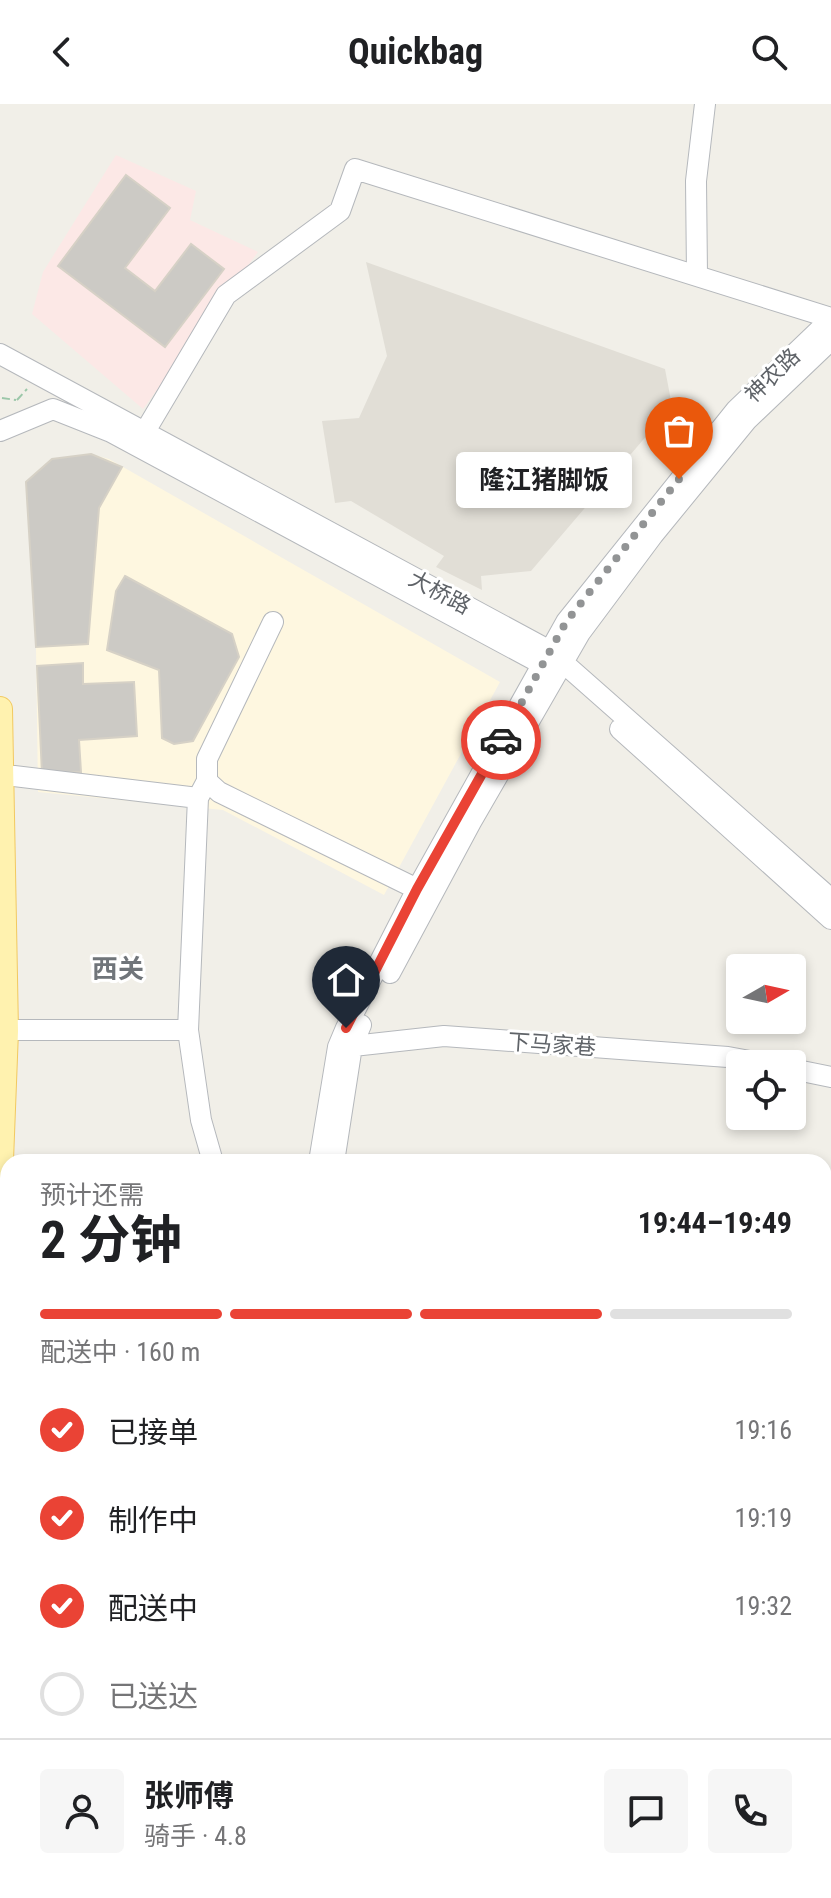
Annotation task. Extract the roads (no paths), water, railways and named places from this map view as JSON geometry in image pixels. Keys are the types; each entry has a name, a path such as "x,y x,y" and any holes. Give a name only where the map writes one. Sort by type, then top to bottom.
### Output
{"main road":[{"path":"0,709 3,1031 1,1154"}],"street":[{"path":"697,275 696,181 705,104"},
{"path":"140,439 226,295 340,211 355,169 831,318"},
{"name":"神农路","path":"554,662 566,622 594,586 736,410 831,318"},
{"name":"神农路","path":"554,662 747,420 831,340"},
{"name":"大桥路","path":"0,354 140,439 554,662 831,899"},
{"name":"大桥路","path":"0,431 53,409 140,439"},
{"path":"211,1154 201,1120 188,1030 202,790 207,759 273,622"},
{"path":"321,1154 345,1047 417,889 554,662"},
{"path":"335,1154 345,1047 471,822 554,662"},
{"name":"大桥路","path":"554,662 831,919"},
{"path":"14,776 219,792 417,889"},
{"path":"3,1031 188,1030"},
{"name":"下马家巷","path":"345,1047 444,1036 726,1057"},
{"path":"806,1072 831,1077"}],"place":[{"name":"隆江猪脚饭","path":"679,479"}],"district":[{"name":"西关","path":"118,969"}]}
